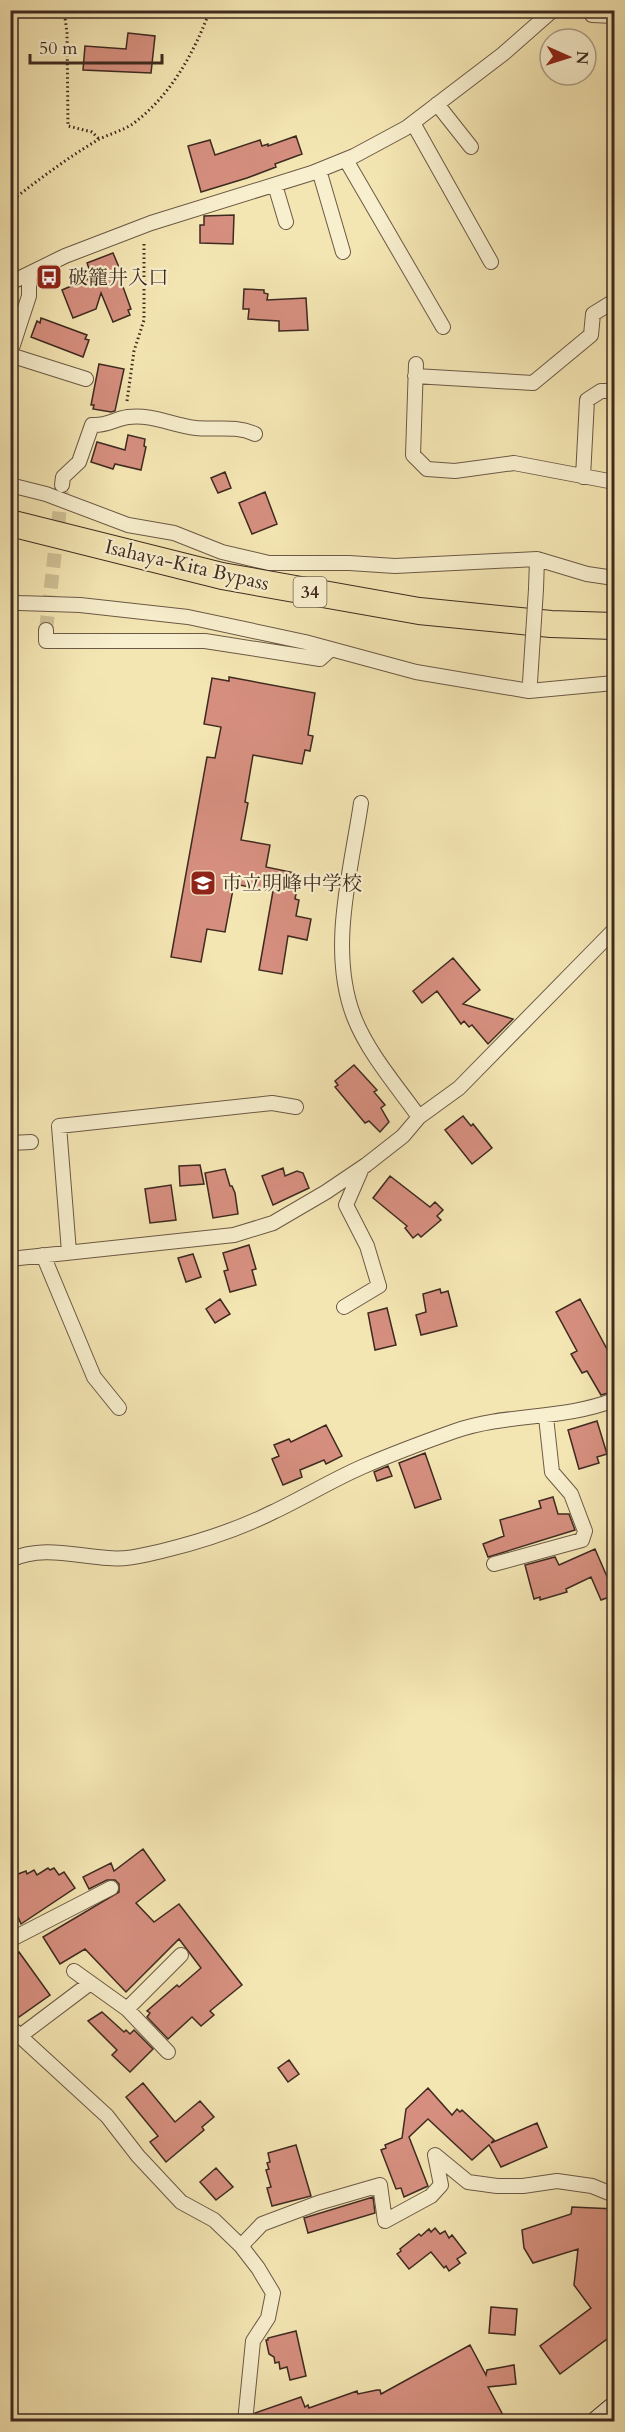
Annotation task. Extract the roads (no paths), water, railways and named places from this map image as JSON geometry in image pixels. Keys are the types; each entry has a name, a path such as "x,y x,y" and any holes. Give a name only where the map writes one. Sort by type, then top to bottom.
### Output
{"highway":[{"name":"Isahaya-Kita Bypass","path":"10,523 222,576 407,609 551,624 615,626"}],"street":[{"path":"10,283 65,256 144,225 275,185 346,159 412,123 503,54 552,10"},
{"path":"590,10 592,15 615,16"},
{"path":"437,104 471,147"},
{"path":"412,123 491,261"},
{"path":"346,159 443,327"},
{"path":"319,170 343,252"},
{"path":"275,185 286,222"},
{"path":"29,274 29,296 10,355 86,379"},
{"path":"615,300 593,314 591,334 533,383 416,370 413,455 427,469 455,471 514,463 615,482"},
{"path":"583,477 587,400 601,391 615,391"},
{"path":"62,484 63,477 79,462 92,425 105,426 125,417 157,418 195,428 245,429 255,434"},
{"path":"10,485 46,494 128,525 174,533 222,552 269,563 349,563 396,566 537,560 587,574 615,578"},
{"path":"530,686 537,560"},
{"path":"10,601 80,605 188,617 331,649 416,672 530,686 615,683"},
{"path":"46,630 46,641 205,641 320,659 331,649"},
{"path":"361,803 341,943 343,975 354,1017 372,1050 419,1117"},
{"path":"10,1259 234,1235 273,1223 362,1168 403,1137 419,1117 459,1088 615,930"},
{"path":"69,1252 59,1126 272,1103 296,1107"},
{"path":"10,1143 31,1142"},
{"path":"344,1307 379,1286 367,1246 346,1205 362,1168"},
{"path":"43,1255 94,1377 119,1407"},
{"path":"10,1560 20,1555 51,1551 110,1558 134,1558 165,1550 270,1514 360,1467 458,1430 517,1418 546,1417 594,1408 615,1400"},
{"path":"494,1564 582,1540 585,1531 571,1494 552,1472 546,1417"},
{"path":"10,1940 111,1888"},
{"path":"127,2009 181,1955"},
{"path":"74,1971 89,1984 127,2009 168,2052"},
{"path":"89,1984 15,2031 107,2116 138,2156 181,2202 214,2220 240,2246 258,2268 273,2292 268,2318 253,2341 245,2421"},
{"path":"240,2246 262,2224 318,2203 380,2185 385,2221 431,2196 441,2186 435,2155 468,2182 497,2186 523,2186 557,2181 592,2186 615,2195"},
{"path":"596,2421 615,2407"}],"tunnel":[{"path":"46,630 62,490"}],"place":[{"name":"破籠井入口","path":"49,277"},
{"name":"市立明峰中学校","path":"203,883"}]}
